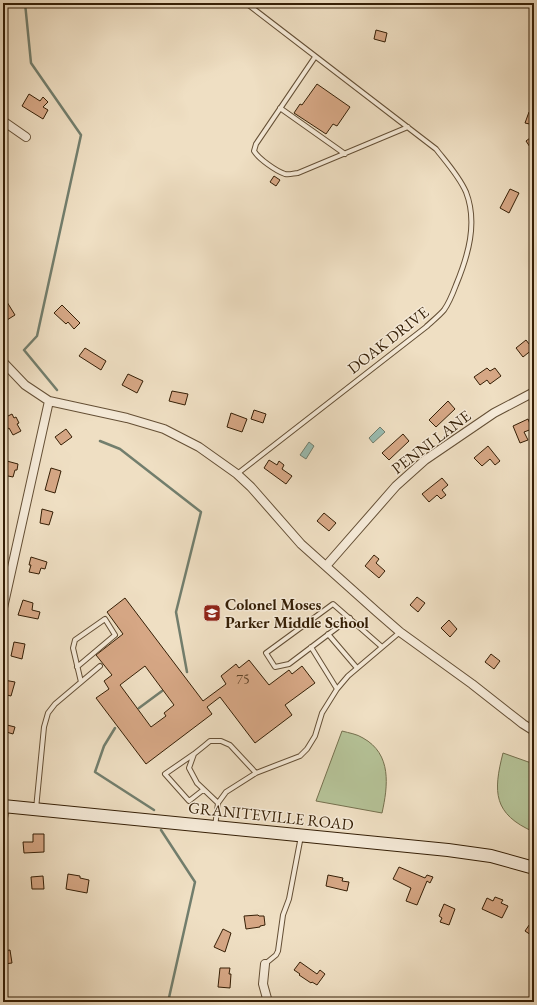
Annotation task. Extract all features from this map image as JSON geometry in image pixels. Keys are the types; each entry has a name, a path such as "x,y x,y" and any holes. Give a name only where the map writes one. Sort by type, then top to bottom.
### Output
{"main road":[{"name":"GRANITEVILLE ROAD","path":"4,810 36,809 448,850 491,856 534,868"}],"street":[{"path":"3,120 26,137"},
{"path":"3,362 25,385 49,400 127,418 164,430 199,447 237,474 251,487 301,544 400,632 534,731"},
{"name":"PENNI LANE","path":"326,566 396,486 425,460 494,413 534,392"},
{"path":"3,608 49,400"},
{"path":"265,964 263,984 268,1002"}],"lane":[{"name":"DOAK DRIVE","path":"237,474 426,327 444,310 452,296 468,250 471,229 470,208 466,192 454,171 436,149 246,3"},
{"path":"315,57 256,144 254,150 257,155 279,172 288,174 298,173 408,127"},
{"path":"280,108 344,154"},
{"path":"350,618 289,664 275,667 266,653 333,604 350,618 382,647"},
{"path":"77,667 116,635 105,619 75,640 73,648 80,682"},
{"path":"215,827 218,803 226,792 256,773 300,756 307,749 315,736 322,713 337,689 356,668 400,632"},
{"path":"328,634 356,668"},
{"path":"311,647 337,689"},
{"path":"36,809 44,727 48,712 55,704 100,666"},
{"path":"204,790 189,801 165,774 210,741 230,745 256,773"},
{"path":"194,754 190,768 197,783 218,803"},
{"path":"265,964 276,955 278,951 283,915 289,899 301,836"}],"green space":[{"path":"342,731 363,738 379,753 386,771 386,792 382,813 316,801"},
{"path":"503,753 534,764 534,832 510,818 499,800 498,779"}],"water":[{"path":"380,427 385,432 373,443 369,438"},
{"path":"309,442 314,446 306,459 300,455"}],"building":[{"path":"376,30 387,33 385,42 374,39"},
{"path":"317,84 350,107 337,126 333,124 326,134 294,113 300,104 302,105"},
{"path":"29,94 40,101 43,97 48,102 43,107 48,110 43,119 22,106"},
{"path":"529,112 534,114 534,125 525,123"},
{"path":"534,135 534,153 526,141"},
{"path":"274,176 280,180 276,186 270,182"},
{"path":"510,189 519,193 509,213 500,208"},
{"path":"7,302 15,315 7,320 3,314 3,304"},
{"path":"62,305 80,323 74,329 68,322 66,324 54,313"},
{"path":"526,340 533,349 523,357 516,348"},
{"path":"85,348 106,361 101,370 79,356"},
{"path":"487,368 490,371 495,368 501,376 490,384 487,380 480,385 474,377"},
{"path":"128,374 143,381 137,393 122,385"},
{"path":"172,391 188,394 185,405 169,401"},
{"path":"448,401 455,409 436,427 429,420"},
{"path":"254,410 266,414 263,423 251,419"},
{"path":"231,413 247,419 242,432 227,427"},
{"path":"12,414 14,418 16,417 19,423 17,424 21,431 13,435 9,428 3,432 3,424 6,423 4,418"},
{"path":"528,419 532,429 524,432 528,440 520,443 513,426"},
{"path":"66,429 72,437 61,445 55,437"},
{"path":"403,434 409,441 389,460 382,453"},
{"path":"488,446 500,461 495,465 490,459 482,466 474,458"},
{"path":"3,460 18,464 17,470 15,470 13,477 3,475 5,467 3,466"},
{"path":"269,460 277,465 279,461 284,465 282,469 292,476 286,484 264,468"},
{"path":"51,468 61,471 55,493 45,490"},
{"path":"442,478 448,485 442,490 446,495 441,499 437,495 429,502 422,494"},
{"path":"42,509 53,512 49,525 40,523"},
{"path":"324,513 336,523 329,531 317,521"},
{"path":"374,555 379,559 376,563 385,571 379,578 365,566"},
{"path":"31,557 47,562 45,569 41,568 39,574 29,572"},
{"path":"417,597 425,603 418,612 410,605"},
{"path":"125,598 203,701 226,684 221,676 236,664 239,668 249,660 269,685 289,670 292,674 302,666 315,683 285,705 292,715 255,743 220,697 207,707 212,714 146,764 96,698 109,689 104,681 112,675 96,655 123,634 107,612","holes":["145,666 174,705 164,713 166,716 151,727 120,685"]},
{"path":"23,600 33,603 32,610 40,612 38,619 18,615"},
{"path":"449,620 457,629 450,637 441,628"},
{"path":"14,642 25,644 22,659 11,656"},
{"path":"491,654 500,661 494,669 485,662"},
{"path":"4,680 15,682 11,696 3,694"},
{"path":"3,724 15,727 13,734 3,731"},
{"path":"33,834 44,834 44,852 24,853 23,842 33,842"},
{"path":"399,867 425,878 427,875 433,877 430,883 427,881 417,905 406,901 411,888 393,879"},
{"path":"68,874 80,876 80,878 89,880 87,893 66,889"},
{"path":"328,875 343,878 342,881 349,882 347,891 326,886"},
{"path":"43,876 44,889 32,889 31,877"},
{"path":"495,897 503,900 501,903 508,906 502,918 482,909 487,898 493,901"},
{"path":"444,904 455,909 449,925 440,922 442,918 439,916"},
{"path":"244,916 264,916 265,925 246,929"},
{"path":"534,918 534,937 525,931"},
{"path":"223,929 231,933 225,952 214,947"},
{"path":"10,950 12,963 4,964 3,951"},
{"path":"300,962 317,974 320,970 325,974 317,985 312,982 311,983 294,970"},
{"path":"220,968 230,968 230,988 218,987"}],"waterway":[{"path":"25,3 31,63 81,135 37,336 24,350 57,390"},
{"path":"100,441 120,449 201,512 176,612 187,672"},
{"path":"139,708 162,691"},
{"path":"115,728 104,746 95,772 154,810"},
{"path":"161,830 195,882 168,1002"}],"place":[{"name":"Colonel Moses Parker Middle School","path":"212,613"}]}
